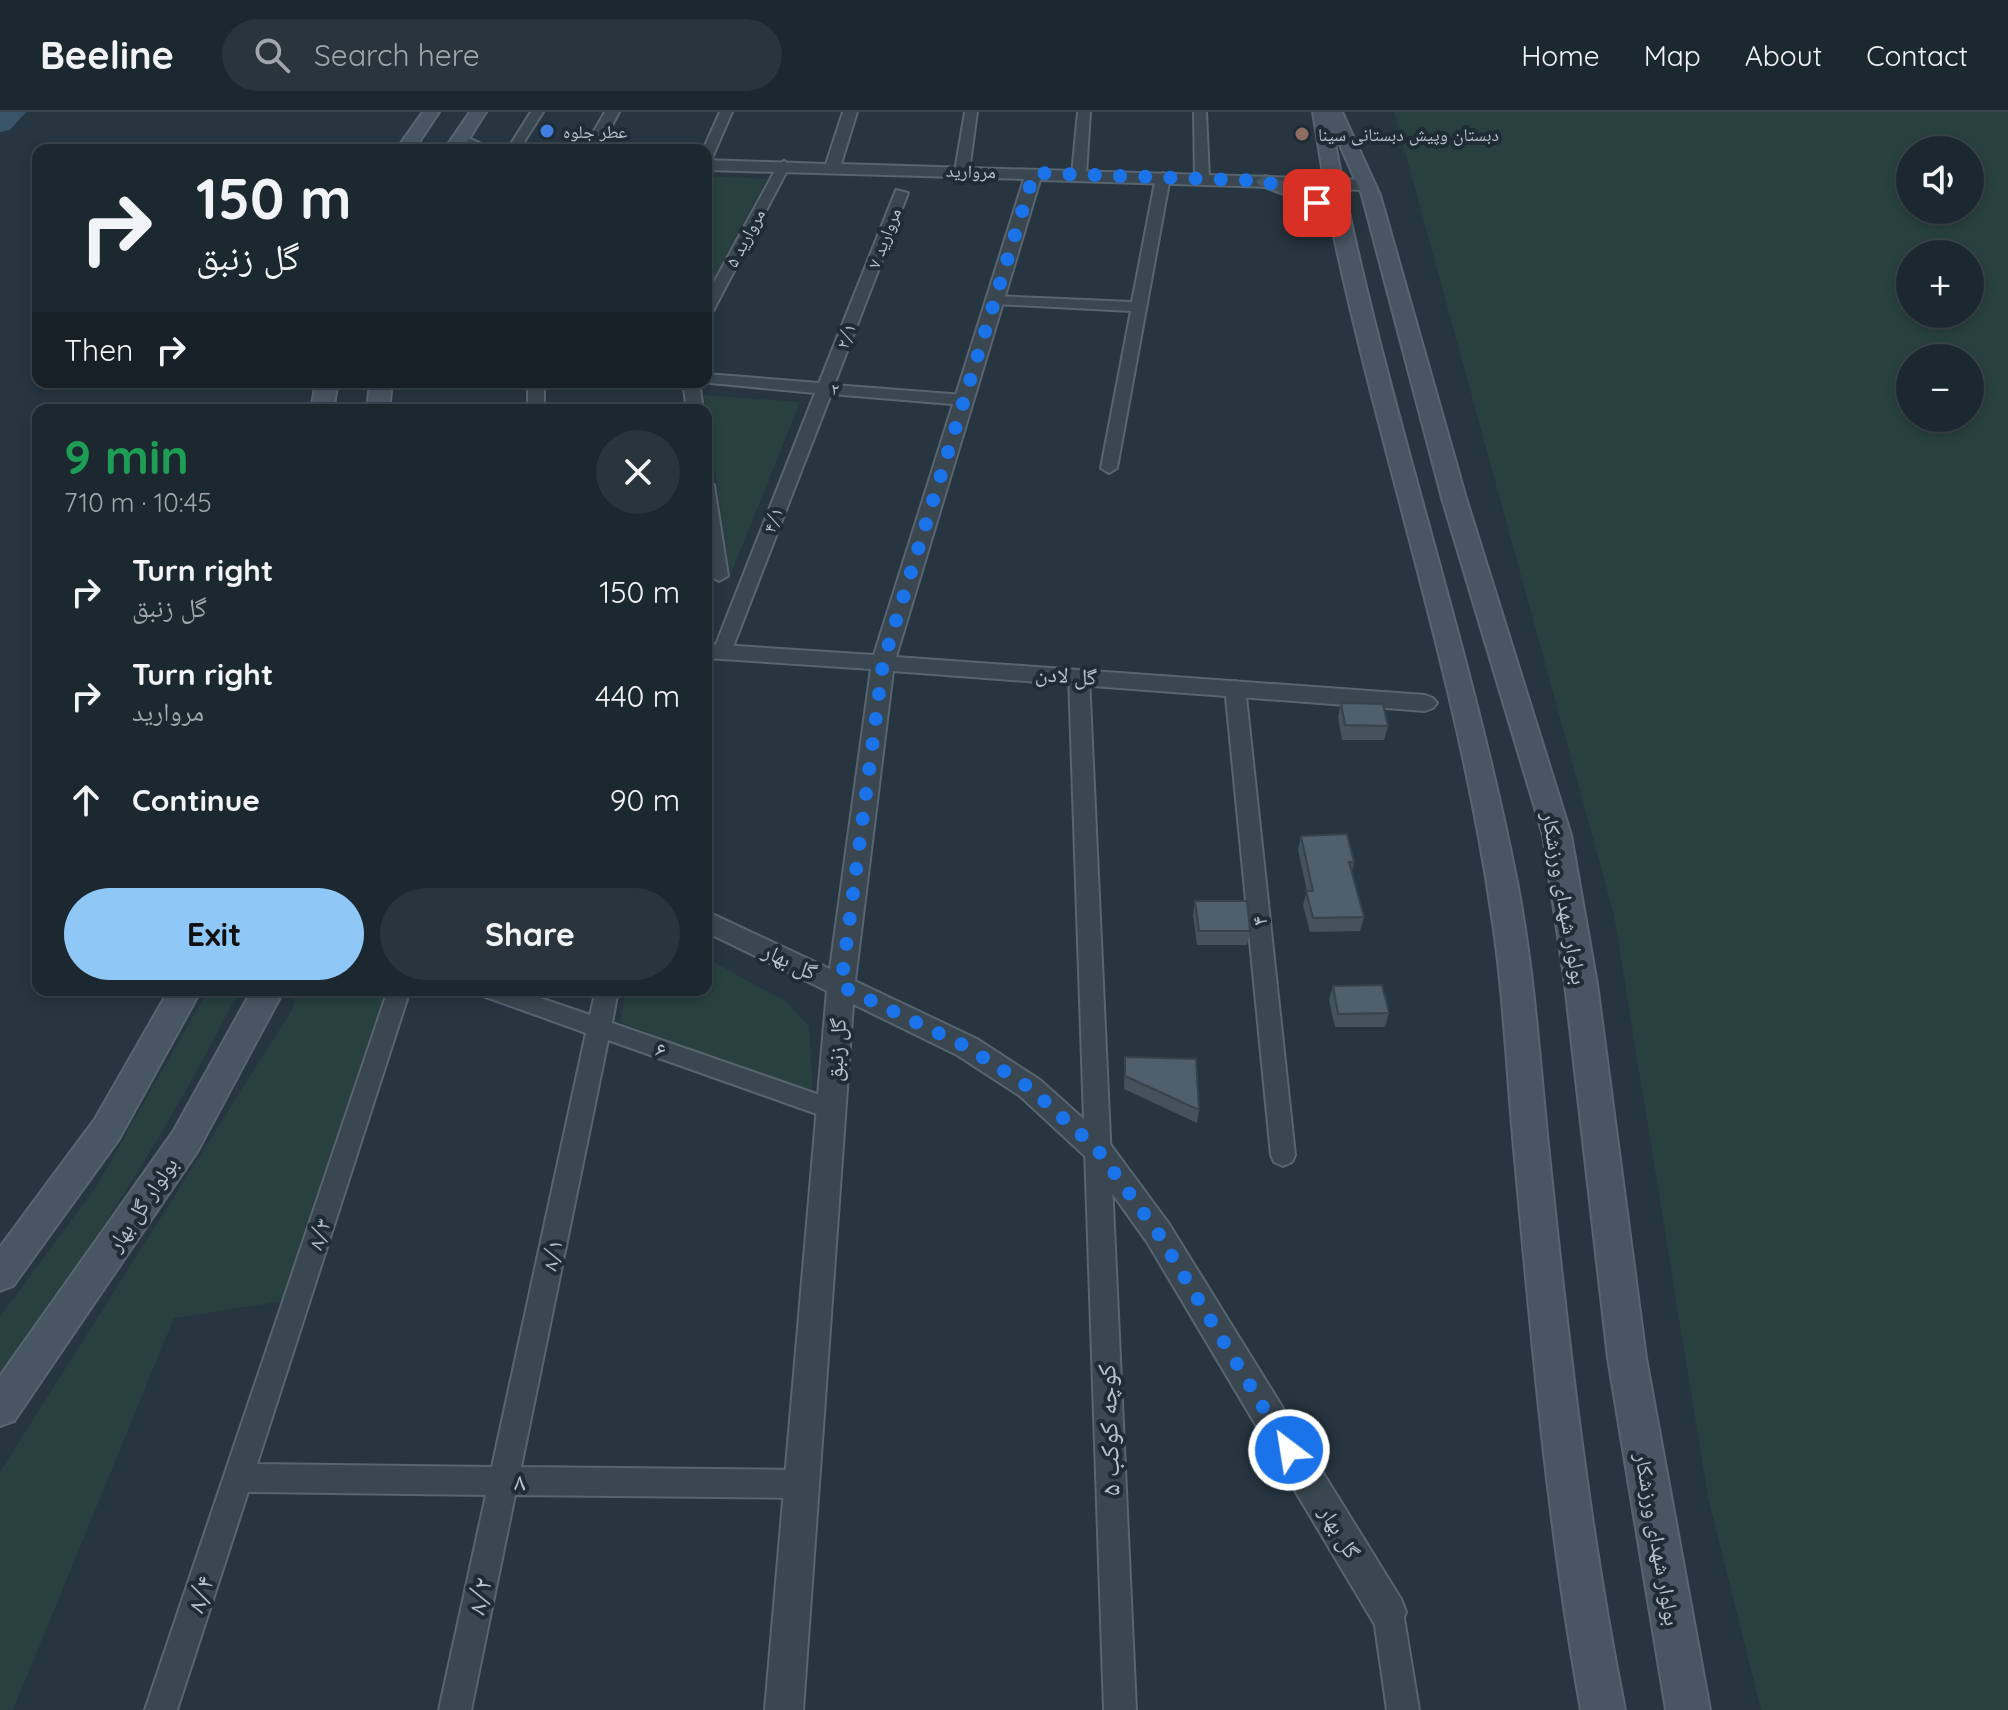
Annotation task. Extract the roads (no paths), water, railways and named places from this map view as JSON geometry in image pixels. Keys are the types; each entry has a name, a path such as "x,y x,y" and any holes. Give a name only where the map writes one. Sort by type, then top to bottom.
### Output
{"main road":[{"path":"409,144 431,112"},
{"path":"456,144 478,112"},
{"path":"1321,112 1338,218 1482,777 1504,889 1560,1443 1590,1647 1603,1710"},
{"name":"بولوار شهدای ورزشکار","path":"1334,112 1367,185 1454,498 1557,835 1581,984 1627,1358 1688,1710"},
{"path":"1265,181 1298,193 1338,218"},
{"path":"0,1275 107,1129 182,996"},
{"name":"بولوار گل بهار","path":"0,1408 185,1142 265,996"}],"street":[{"path":"517,144 537,112"},
{"path":"594,144 612,112"},
{"path":"712,144 726,112"},
{"path":"833,167 850,112"},
{"path":"962,171 971,112"},
{"path":"1079,175 1084,112"},
{"path":"1200,112 1202,178"},
{"name":"مروارید","path":"712,165 1367,185"},
{"name":"مروارید ۵","path":"712,300 784,165"},
{"name":"گل زنبق","path":"784,1710 841,986 883,663 1034,173"},
{"path":"1109,468 1163,177"},
{"name":"مروارید ۷","path":"866,283 901,193"},
{"name":"۲/۱","path":"825,388 866,283"},
{"path":"995,300 1139,307"},
{"name":"۲","path":"712,379 964,400"},
{"name":"۴/۱","path":"712,646 825,388"},
{"path":"712,527 719,576"},
{"name":"گل لادن","path":"712,651 1425,703"},
{"name":"کوچه کوکب ۵","path":"1079,676 1120,1710"},
{"name":"۴","path":"1235,687 1283,1155"},
{"name":"گل بهار","path":"712,924 967,1047 1030,1088 1097,1149 1158,1233 1388,1612"},
{"name":"۸/۳","path":"238,1478 397,996"},
{"name":"۶","path":"508,996 831,1109"},
{"name":"۸/۱","path":"504,1481 606,996"},
{"name":"۸","path":"238,1478 802,1484"},
{"name":"۸/۴","path":"161,1710 238,1478"},
{"name":"۸/۲","path":"455,1710 504,1481"},
{"path":"1388,1612 1403,1710"}],"waterway":[{"path":"0,124 12,112"}],"place":[{"name":"عطر جلوه","path":"547,131"},
{"name":"دبستان وپیش دبستانی سینا","path":"1302,134"}]}
